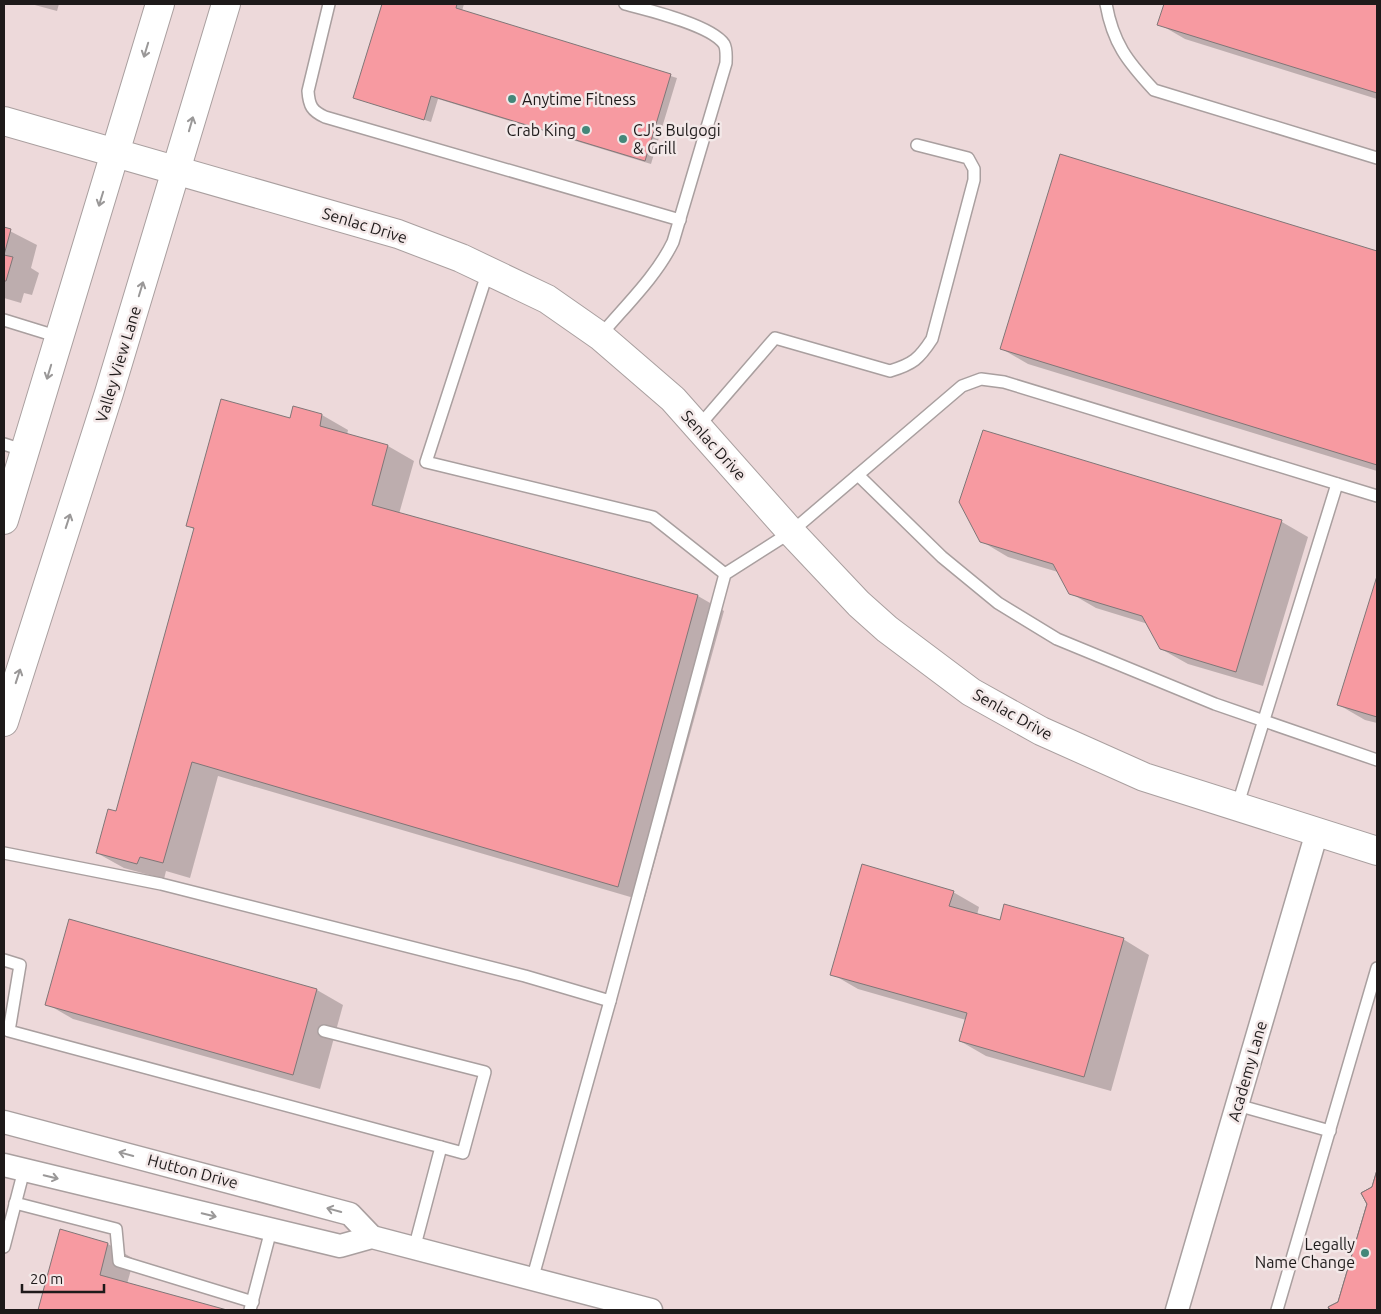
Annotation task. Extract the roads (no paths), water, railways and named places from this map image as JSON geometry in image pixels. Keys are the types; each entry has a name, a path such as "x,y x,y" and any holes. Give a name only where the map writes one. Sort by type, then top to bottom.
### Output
{"street":[{"path":"4,520 14,447 59,337 160,4"},
{"name":"Valley View Lane","path":"4,722 112,385 226,4"},
{"name":"Senlac Drive","path":"4,121 398,234 461,258 547,299 600,336 673,399 791,532 859,604 887,630 971,692 1041,731 1144,778 1377,851"},
{"name":"Academy Lane","path":"1176,1310 1317,832"},
{"name":"Hutton Drive","path":"4,1122 350,1214 372,1237"},
{"path":"14,1168 340,1246 372,1237 532,1280 597,1304 651,1310"}],"lane":[{"path":"329,4 308,91 308,103 314,111 325,117 680,220"},
{"path":"600,336 666,256 680,220 726,63 727,53 724,44 698,28 626,4"},
{"path":"1106,4 1111,30 1130,65 1154,90 1377,158"},
{"path":"698,427 775,338 890,371 907,366 920,357 932,339 974,180 974,169 968,158 917,145"},
{"path":"488,270 426,462 653,517 725,574"},
{"path":"4,320 59,337"},
{"path":"532,1280 610,1001 725,574 791,532 962,386 981,379 1004,382 1377,496"},
{"path":"858,475 942,557 1007,608 1057,639 1214,704 1377,760"},
{"path":"1237,807 1337,484"},
{"path":"4,853 160,884 525,976 610,1001"},
{"path":"4,960 20,965 8,1031 463,1153 485,1072 324,1031"},
{"path":"1277,1310 1377,968"},
{"path":"1237,1105 1330,1131"},
{"path":"414,1249 441,1147"},
{"path":"4,1247 15,1203 14,1168"},
{"path":"15,1203 116,1229 119,1261 251,1306 271,1230"}],"place":[{"name":"Anytime Fitness","path":"512,99"},
{"name":"Crab King","path":"586,130"},
{"name":"CJ's Bulgogi & Grill","path":"623,139"},
{"name":"Legally Name Change","path":"1365,1253"}]}
